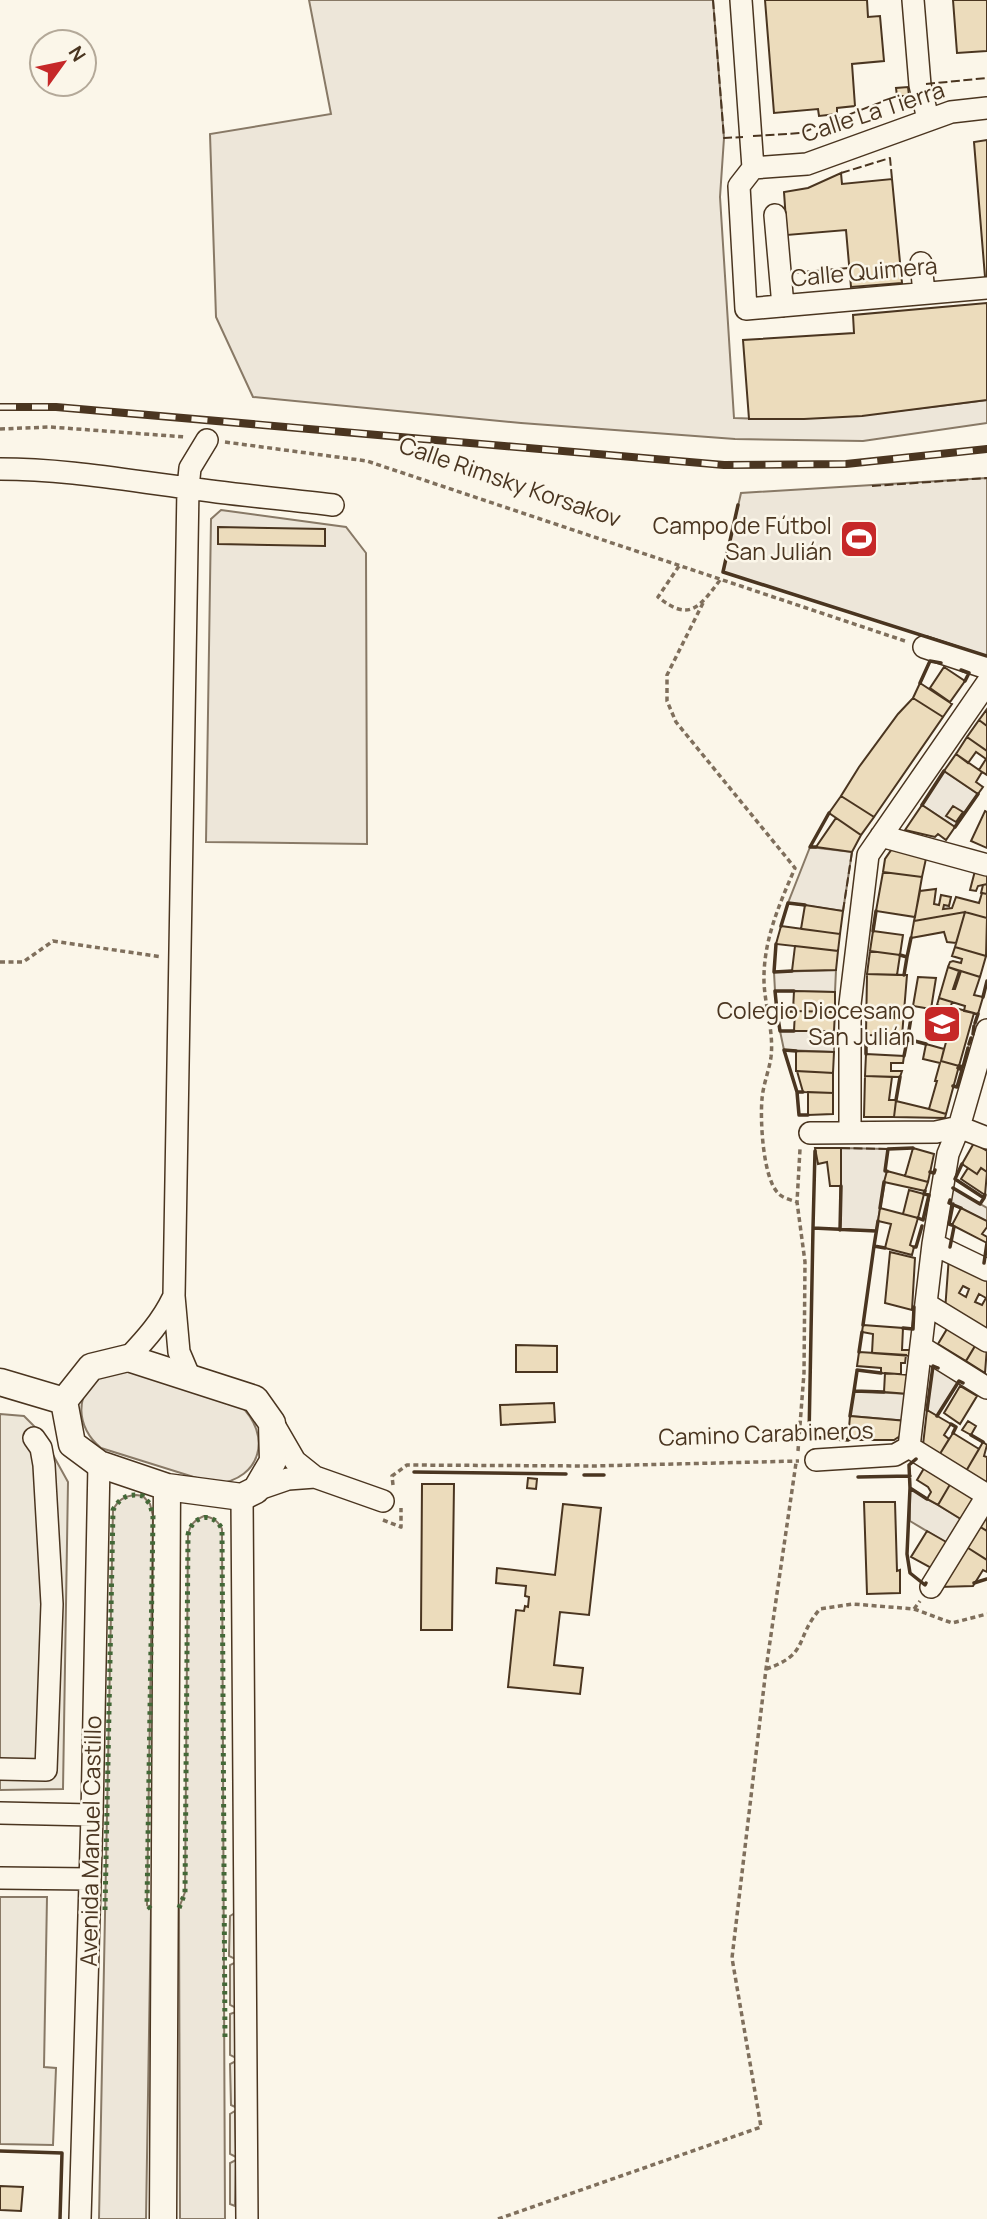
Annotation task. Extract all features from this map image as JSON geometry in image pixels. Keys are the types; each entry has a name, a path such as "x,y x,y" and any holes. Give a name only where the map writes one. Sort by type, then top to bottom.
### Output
{"main road":[{"path":"128,1357 190,1378 255,1399 272,1423 274,1461 249,1494 167,1487 99,1464 72,1444 64,1401 91,1367 128,1357"},
{"path":"0,1382 64,1401"},
{"path":"163,2219 167,1487"}],"street":[{"path":"741,0 753,168"},
{"path":"913,0 920,85 928,119"},
{"name":"Calle La Tierra","path":"753,168 807,164 928,119 951,112 987,108"},
{"name":"Calle Quimera","path":"753,168 739,186 746,309 987,288"},
{"path":"775,215 783,306"},
{"path":"921,263 924,293"},
{"path":"190,1378 179,1352 174,1296 188,488 190,468 207,440"},
{"path":"0,469 115,476 188,488 334,505"},
{"path":"924,647 987,668"},
{"path":"850,1132 850,1004 869,855 987,683"},
{"path":"881,836 987,865"},
{"path":"931,1587 987,1495 909,1447 933,1244 948,1154 959,1127 987,1030"},
{"path":"810,1133 936,1132 959,1127 987,1138"},
{"path":"933,1244 987,1270"},
{"path":"128,1357 165,1315 174,1296"},
{"path":"926,1304 987,1342"},
{"path":"921,1346 987,1388"},
{"path":"272,1423 295,1461 314,1477 384,1503"},
{"path":"0,1769 46,1770 52,1604 44,1465 41,1448 34,1438"},
{"name":"Camino Carabineros","path":"807,1460 895,1455 909,1447"},
{"name":"Avenida Manuel Castillo","path":"80,2219 99,1464"},
{"path":"247,2219 249,1494 288,1479 314,1477"},
{"path":"0,1813 92,1815"},
{"path":"0,1878 90,1879"}],"path":[{"name":"Calle Rimsky Korsakov","path":"0,429 50,427 207,440 367,461 924,647"},
{"path":"679,566 658,597 672,609 688,610 703,603"},
{"path":"720,580 703,603 667,675 667,701 676,722 795,868 767,941 764,981 771,1032 771,1056 762,1098 761,1130 771,1183 779,1195 797,1202"},
{"path":"0,962 23,962 53,941 180,960"},
{"path":"498,2219 761,2127 732,1958 766,1670 807,1460 804,1373 805,1262 797,1202 798,1154 803,1138 810,1133"},
{"name":"Camino Carabineros","path":"384,1503 392,1476 407,1465 592,1466 807,1460"},
{"path":"384,1503 401,1527"},
{"path":"914,1609 931,1587"},
{"path":"766,1670 785,1663 798,1651 808,1623 820,1609 853,1604 914,1609 952,1623 987,1614"}],"shaded area":[{"path":"309,0 713,0 724,138 720,197 734,418 830,417 987,400 987,423 863,441 735,439 521,423 253,397 216,317 210,134 331,114"},
{"name":"Campo de Fútbol San Julián","path":"987,478 987,656 723,572 741,493"},
{"path":"221,510 346,527 366,553 367,844 206,842 211,519"},
{"path":"944,771 978,794 955,827 922,805"},
{"path":"810,847 852,852 843,911 788,903"},
{"path":"836,970 835,992 775,991 774,972"},
{"path":"780,1031 834,1031 834,1052 784,1050"},
{"path":"841,1148 888,1149 887,1171 876,1231 840,1230"},
{"path":"953,1188 987,1208 987,1221 949,1203"},
{"path":"933,1366 959,1381 937,1416 927,1410"},
{"path":"130,1369 240,1405 250,1417 259,1442 252,1465 244,1474 216,1484 101,1448 87,1431 83,1421 83,1400 93,1382 103,1375"},
{"path":"854,1391 909,1394 907,1421 850,1416"},
{"path":"0,1414 24,1416 41,1433 68,1482 63,1789 0,1790"},
{"path":"910,1488 964,1521 950,1545 910,1521"},
{"path":"143,1496 150,1504 153,1516 147,1905 151,1909 146,2219 99,2219 113,1510 122,1499"},
{"path":"204,1516 215,1520 222,1529 225,2219 180,2219 179,1908 185,1892 188,1535 193,1523"},
{"path":"0,1897 47,1897 44,2067 56,2068 53,2145 0,2144"},
{"path":"235,1913 235,1959 229,1956 230,1916"},
{"path":"236,1962 236,2008 230,2005 230,1965"},
{"path":"236,2012 236,2058 230,2055 230,2014"},
{"path":"236,2061 235,2107 231,2105 230,2064"},
{"path":"235,2111 236,2157 230,2154 230,2114"},
{"path":"236,2160 235,2206 230,2204 230,2163"}],"building":[{"path":"765,0 867,0 868,17 880,16 884,61 852,64 855,106 837,108 837,114 819,116 818,109 774,113"},
{"path":"953,0 987,0 987,51 957,53"},
{"path":"908,87 909,96 897,96 896,88"},
{"path":"987,140 987,277 985,277 974,142"},
{"path":"841,173 842,184 892,179 902,283 851,287 846,230 787,235 784,192 808,188"},
{"path":"987,303 987,400 862,416 749,419 743,340 854,333 853,315"},
{"path":"218,527 325,529 325,546 218,544"},
{"path":"944,667 965,681 950,702 930,688"},
{"path":"920,683 952,704 943,717 913,698"},
{"path":"913,698 943,717 874,817 841,796 859,767"},
{"path":"987,709 987,726 979,720"},
{"path":"979,720 987,726 987,751 967,737"},
{"path":"967,737 987,751 987,775 979,770 986,759 976,752 968,763 956,754"},
{"path":"956,754 982,772 976,782 983,787 978,794 944,771"},
{"path":"841,796 874,817 861,835 829,813"},
{"path":"922,805 955,827 946,840 938,834 935,837 905,830"},
{"path":"953,806 963,812 956,822 946,816"},
{"path":"985,811 987,812 987,848 971,841"},
{"path":"836,818 861,835 852,852 816,847"},
{"path":"894,846 927,854 922,877 883,872 885,859"},
{"path":"976,867 987,870 987,884 978,886 976,891 970,890"},
{"path":"883,872 922,877 915,917 876,911"},
{"path":"987,884 987,894 981,893 983,885"},
{"path":"936,889 934,904 939,905 941,895 951,897 949,906 944,905 943,909 952,908 956,897 979,903 982,893 987,894 987,918 965,912 914,921 920,891"},
{"path":"805,905 843,911 840,934 801,929"},
{"path":"965,912 956,943 947,942 944,932 911,938 914,921"},
{"path":"965,912 987,918 986,956 955,947"},
{"path":"781,926 840,934 838,951 776,944"},
{"path":"873,931 903,935 900,955 870,951"},
{"path":"795,946 838,951 836,970 792,971"},
{"path":"955,947 986,956 980,977 948,967 953,961 961,963 962,959 952,956"},
{"path":"870,951 900,955 897,975 867,974"},
{"path":"948,967 959,971 953,989 961,971 980,977 974,995 983,997 978,1014 964,1011 965,1006 939,998"},
{"path":"867,974 907,975 902,1036 866,1035","holes":["887,1008 894,1009 894,1018 887,1017"]},
{"path":"918,977 936,978 931,1009 913,1006"},
{"path":"794,991 835,992 835,1012 793,1011"},
{"path":"939,998 952,1002 950,1010 937,1005"},
{"path":"955,1008 974,1013 959,1066 941,1061"},
{"path":"795,1011 835,1012 834,1031 794,1031"},
{"path":"926,1044 944,1049 941,1061 959,1066 946,1114 929,1109 940,1063 923,1059"},
{"path":"796,1051 834,1052 833,1073 796,1071"},
{"path":"866,1054 904,1056 903,1063 891,1063 891,1071 902,1071 900,1077 865,1076"},
{"path":"797,1071 833,1073 833,1093 803,1092"},
{"path":"865,1076 892,1077 889,1100 896,1100 894,1117 864,1117"},
{"path":"808,1092 833,1093 833,1114 808,1115"},
{"path":"896,1101 946,1114 945,1118 894,1117"},
{"path":"974,1143 987,1151 987,1172 981,1168 977,1174 962,1164"},
{"path":"815,1148 841,1148 841,1186 830,1186 827,1162 818,1164"},
{"path":"913,1148 934,1154 928,1182 905,1176"},
{"path":"968,1168 977,1174 981,1168 987,1172 985,1195 961,1179"},
{"path":"887,1171 928,1182 925,1191 884,1182"},
{"path":"909,1190 924,1194 918,1218 903,1214"},
{"path":"880,1208 918,1218 910,1245 914,1247 912,1255 885,1248 891,1224 878,1221"},
{"path":"961,1208 987,1221 987,1227 982,1234 987,1237 987,1243 952,1225"},
{"path":"890,1252 915,1258 912,1310 885,1303"},
{"path":"949,1256 987,1276 987,1336 945,1311","holes":["963,1286 969,1289 966,1297 959,1293","979,1294 986,1298 982,1305 975,1302"]},
{"path":"950,1324 978,1341 966,1361 938,1344"},
{"path":"863,1325 903,1328 902,1350 912,1350 911,1356 872,1353 873,1334 862,1332"},
{"path":"978,1341 987,1347 985,1373 966,1361"},
{"path":"516,1345 557,1346 557,1372 516,1372"},
{"path":"859,1352 906,1355 905,1363 901,1363 901,1374 881,1373 881,1368 857,1366"},
{"path":"885,1373 910,1375 909,1394 884,1392"},
{"path":"960,1386 977,1396 960,1424 944,1413"},
{"path":"554,1403 555,1422 501,1425 500,1405"},
{"path":"927,1410 951,1424 944,1435 949,1439 938,1457 923,1445"},
{"path":"850,1416 907,1421 903,1434 894,1440 848,1440"},
{"path":"968,1421 976,1426 971,1435 962,1430"},
{"path":"953,1433 979,1449 965,1473 938,1457"},
{"path":"983,1442 987,1445 984,1456 987,1457 985,1486 965,1473"},
{"path":"926,1465 952,1481 938,1505 927,1499 931,1492 917,1480"},
{"path":"528,1478 537,1479 536,1489 527,1488"},
{"path":"952,1481 979,1497 964,1521 938,1505"},
{"path":"422,1484 454,1484 452,1630 421,1630"},
{"path":"864,1502 895,1502 900,1593 867,1594"},
{"path":"563,1504 601,1508 589,1615 560,1612 554,1665 583,1668 580,1694 508,1687 516,1610 524,1611 525,1606 528,1607 529,1597 525,1596 526,1586 496,1583 497,1568 555,1575"},
{"path":"987,1508 987,1531 977,1525"},
{"path":"977,1525 987,1531 987,1560 965,1546"},
{"path":"927,1531 948,1543 933,1569 911,1557"},
{"path":"965,1546 987,1560 987,1572 983,1570 973,1586 940,1587"},
{"path":"0,2186 23,2187 21,2211 0,2210"}],"railway":[{"path":"0,407 56,407 724,465 846,464 987,449"}],"hedge":[{"path":"105,1910 113,1510 122,1499 133,1495 143,1496 150,1504 153,1516 147,1905 151,1909"},
{"path":"179,1908 185,1893 188,1535 194,1523 208,1518 218,1523 222,1529 225,2042"}],"fence":[{"path":"713,0 724,138 743,137"},
{"path":"926,84 987,78"},
{"path":"753,136 801,133 897,96"},
{"path":"841,173 890,158 892,179"},
{"path":"790,273 849,268"},
{"path":"872,486 987,478"},
{"path":"843,911 852,852"},
{"path":"841,1148 888,1149"}],"wall":[{"path":"738,505 723,572 987,656"},
{"path":"920,683 930,661 941,663"},
{"path":"961,670 969,673 965,681"},
{"path":"922,805 944,771"},
{"path":"955,827 978,794"},
{"path":"816,847 810,847 829,813"},
{"path":"781,926 788,903 805,905"},
{"path":"873,931 876,911"},
{"path":"900,955 907,957 911,938"},
{"path":"776,944 774,972 792,971"},
{"path":"904,975 907,957"},
{"path":"983,997 987,981"},
{"path":"793,1011 777,1011 775,991 794,991"},
{"path":"902,1036 908,1036 913,1006"},
{"path":"777,1011 780,1031 794,1031"},
{"path":"975,1023 978,1014"},
{"path":"973,1034 974,1026"},
{"path":"866,1035 866,1054"},
{"path":"904,1056 908,1036"},
{"path":"969,1044 971,1038"},
{"path":"907,1039 926,1044"},
{"path":"959,1066 963,1067 968,1048"},
{"path":"796,1051 784,1050 797,1092 803,1092"},
{"path":"953,1086 957,1087 962,1070 958,1068"},
{"path":"896,1100 900,1077"},
{"path":"797,1092 799,1115 808,1115"},
{"path":"887,1171 888,1149 913,1148"},
{"path":"813,1228 815,1151"},
{"path":"962,1164 955,1179 984,1198 985,1195"},
{"path":"930,1172 934,1173 935,1170"},
{"path":"880,1208 884,1182"},
{"path":"840,1230 841,1186"},
{"path":"953,1188 980,1204 984,1198"},
{"path":"918,1218 923,1220 929,1195 924,1194 925,1191"},
{"path":"950,1200 949,1203 961,1208"},
{"path":"952,1225 949,1224 953,1204"},
{"path":"878,1221 874,1246 885,1248"},
{"path":"914,1247 922,1226"},
{"path":"950,1247 954,1227"},
{"path":"848,1440 809,1437 813,1228 876,1231"},
{"path":"984,1263 987,1243"},
{"path":"863,1325 874,1246"},
{"path":"903,1328 913,1329 914,1307"},
{"path":"859,1352 862,1332"},
{"path":"927,1410 933,1366 938,1368"},
{"path":"857,1370 881,1373"},
{"path":"857,1371 854,1391 884,1392"},
{"path":"937,1416 959,1381 963,1383"},
{"path":"850,1416 854,1391"},
{"path":"951,1424 956,1427 953,1433"},
{"path":"971,1435 983,1442"},
{"path":"916,1459 909,1465 910,1488 927,1499"},
{"path":"414,1472 566,1474"},
{"path":"584,1475 604,1475"},
{"path":"858,1477 910,1476"},
{"path":"910,1488 907,1554 910,1573 925,1585 926,1583"},
{"path":"974,1583 987,1579"},
{"path":"0,2151 62,2153 60,2219"}],"place":[{"name":"Campo de Fútbol San Julián","path":"859,539"},
{"name":"Colegio Diocesano San Julián","path":"942,1024"}]}
